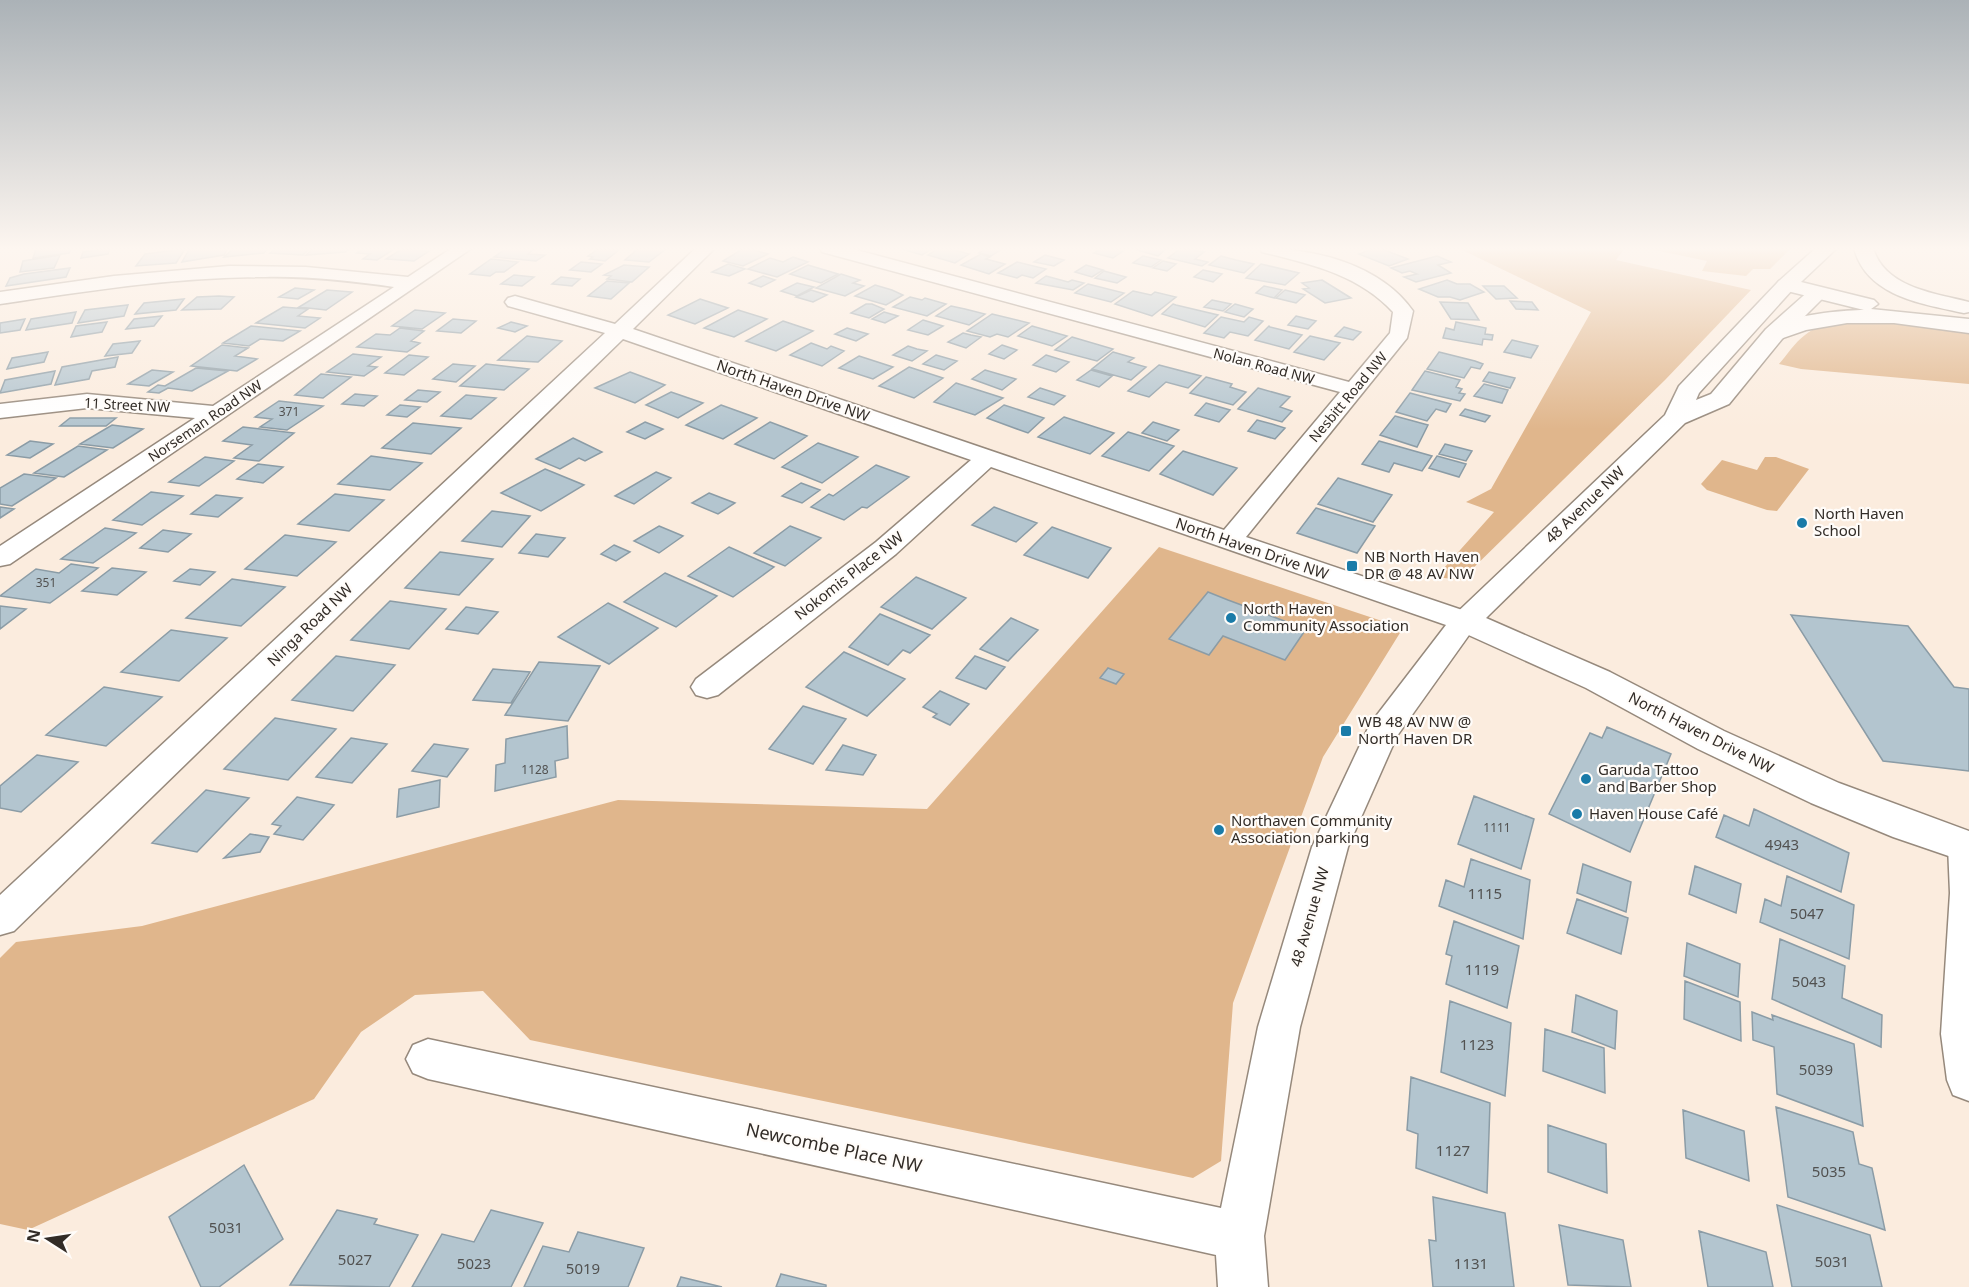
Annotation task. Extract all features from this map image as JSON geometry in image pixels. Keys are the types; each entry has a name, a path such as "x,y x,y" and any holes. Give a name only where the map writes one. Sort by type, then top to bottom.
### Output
{"street":[{"name":"Norseman Road NW","path":"0,558 374,308"},
{"name":"North Haven Drive NW","path":"537,308 619,331 986,459 1464,621 1598,680 1711,740 1825,793 1907,826 1968,846"},
{"path":"619,331 643,308"},
{"name":"Nolan Road NW","path":"1051,308 1352,389"},
{"name":"Nesbitt Road NW","path":"1229,541 1352,389 1400,334 1402,311 1400,308"},
{"name":"48 Avenue NW","path":"1677,418 1688,392 1765,308"},
{"name":"48 Avenue NW","path":"1243,1287 1240,1236 1279,1028 1330,847 1382,732 1464,621 1677,418 1720,399 1774,334 1802,308"},
{"path":"1889,308 1969,325"},
{"path":"1774,334 1804,321 1852,315 1969,325"},
{"name":"Ninga Road NW","path":"0,919 619,331"},
{"name":"11 Street NW","path":"0,411 87,401 218,412"},
{"name":"Nokomis Place NW","path":"707,687 886,548 986,459"},
{"path":"1968,846 1969,893 1962,1034 1969,1080"},
{"name":"Newcombe Place NW","path":"429,1059 1240,1236"}],"shaded area":[{"path":"1583,308 1734,308 1665,380 1461,580 1436,577 1494,512 1466,502 1491,489 1591,312"},
{"path":"1875,320 1969,331 1969,384 1801,369 1779,364 1798,341 1821,326 1839,322"},
{"path":"1765,457 1776,457 1809,469 1777,511 1767,510 1707,490 1701,484 1722,460 1757,470"},
{"path":"1159,547 1403,628 1323,757 1233,1003 1221,1161 1193,1178 530,1040 483,991 415,995 361,1032 314,1099 28,1230 0,1224 0,958 16,942 142,926 618,800 927,809"}],"building":[{"path":"127,308 124,316 78,323 85,310"},
{"path":"140,308 177,308 176,310 135,314"},
{"path":"184,308 222,308 221,309 182,310"},
{"path":"281,308 308,309 298,316 320,318 305,328 256,323"},
{"path":"682,308 728,308 695,324 668,315"},
{"path":"859,308 884,309 869,318 851,313"},
{"path":"897,308 940,308 927,316"},
{"path":"948,308 960,308 985,314 969,325 936,316"},
{"path":"1128,308 1162,308 1152,316"},
{"path":"1169,308 1190,308 1218,315 1205,327 1162,314"},
{"path":"1209,308 1226,308 1223,311"},
{"path":"1230,308 1253,309 1244,317 1225,312"},
{"path":"1444,308 1471,308 1479,320 1451,319"},
{"path":"1537,308 1538,310 1516,309"},
{"path":"415,310 445,313 422,329 392,326"},
{"path":"738,310 767,319 734,337 704,328"},
{"path":"76,312 72,323 26,330 31,319"},
{"path":"884,312 898,316 885,323 872,319"},
{"path":"992,314 1029,323 1008,337 997,334 990,337 967,331"},
{"path":"162,316 154,326 126,329 134,319"},
{"path":"1296,316 1316,321 1308,329 1288,325"},
{"path":"1221,317 1244,322 1249,317 1263,321 1248,336 1230,332 1224,338 1204,333"},
{"path":"25,319 20,330 0,333 0,323"},
{"path":"453,319 476,321 461,333 437,331"},
{"path":"923,320 943,326 928,335 908,330"},
{"path":"783,321 813,331 776,351 746,341"},
{"path":"107,322 102,332 71,337 76,326"},
{"path":"511,322 527,326 515,332 498,328"},
{"path":"1456,322 1486,328 1485,334 1493,335 1492,340 1483,339 1482,345 1443,338 1446,328 1454,330"},
{"path":"251,326 300,331 283,341 260,339 249,346 223,343"},
{"path":"1032,326 1067,336 1052,346 1018,336"},
{"path":"1269,326 1302,335 1289,349 1255,340"},
{"path":"1344,327 1361,332 1353,340 1335,336"},
{"path":"400,328 424,331 411,341 420,343 407,352 357,347 376,334 390,335"},
{"path":"847,328 868,334 856,341 835,334"},
{"path":"963,333 981,337 966,348 948,342"},
{"path":"527,336 562,341 538,362 498,360"},
{"path":"1310,336 1340,343 1324,360 1294,352"},
{"path":"1072,337 1113,349 1097,361 1055,350"},
{"path":"1512,340 1538,346 1531,358 1504,352"},
{"path":"140,341 132,353 105,356 113,344"},
{"path":"811,343 827,349 831,346 844,351 822,366 790,355"},
{"path":"222,345 248,348 235,356 257,359 237,371 191,366"},
{"path":"1002,345 1017,350 1004,359 989,354"},
{"path":"908,346 927,351 912,361 893,355"},
{"path":"48,352 44,362 7,369 12,358"},
{"path":"1113,352 1134,358 1128,362 1146,367 1131,380 1092,369"},
{"path":"1439,352 1483,364 1480,369 1471,367 1464,378 1427,369"},
{"path":"353,354 381,357 368,366 377,367 364,376 327,372"},
{"path":"409,355 428,357 404,375 385,373"},
{"path":"936,355 957,361 944,370 923,364"},
{"path":"1046,355 1069,362 1056,372 1033,365"},
{"path":"859,356 893,367 873,379 839,368"},
{"path":"118,357 115,367 92,371 89,379 55,385 62,367"},
{"path":"453,364 475,366 456,382 433,379"},
{"path":"486,364 529,369 504,390 460,386"},
{"path":"1159,365 1201,376 1188,388 1166,382 1149,397 1128,391"},
{"path":"909,367 943,378 914,398 879,386"},
{"path":"196,368 228,371 192,391 168,388 159,393 148,392 158,385 165,386"},
{"path":"152,370 173,372 149,386 128,384"},
{"path":"985,370 1016,379 1002,390 972,379"},
{"path":"1091,370 1112,376 1099,387 1077,380"},
{"path":"55,371 51,384 0,393 5,380"},
{"path":"1425,371 1460,380 1456,387 1462,389 1459,393 1465,394 1460,401 1412,390"},
{"path":"630,372 665,385 635,403 595,388"},
{"path":"1489,372 1515,378 1510,388 1483,381"},
{"path":"321,374 351,377 323,398 295,395"},
{"path":"1206,377 1232,384 1230,387 1246,392 1233,405 1190,393"},
{"path":"956,383 1003,398 975,415 934,402"},
{"path":"1484,384 1508,390 1502,403 1474,396"},
{"path":"1040,388 1065,396 1054,405 1028,397"},
{"path":"1258,388 1290,397 1280,407 1292,411 1282,422 1238,409"},
{"path":"418,390 440,392 427,402 405,400"},
{"path":"671,392 703,403 678,418 646,405"},
{"path":"1410,393 1451,404 1446,412 1436,409 1427,421 1396,412"},
{"path":"355,394 377,396 364,406 342,404"},
{"path":"466,395 496,398 471,419 441,416"},
{"path":"279,401 323,406 287,430 260,427 272,419 255,417"},
{"path":"1206,403 1230,410 1219,422 1195,415"},
{"path":"400,405 420,407 407,417 387,415"},
{"path":"721,405 757,418 723,439 686,425"},
{"path":"1004,405 1044,418 1028,433 987,418"},
{"path":"1465,409 1490,416 1485,422 1460,415"},
{"path":"1395,416 1428,425 1417,447 1380,435"},
{"path":"1064,417 1114,433 1090,454 1038,437"},
{"path":"70,418 116,418 106,426 60,426"},
{"path":"1257,420 1285,428 1275,439 1248,431"},
{"path":"645,422 663,429 645,439 627,432"},
{"path":"770,422 807,436 774,459 735,444"},
{"path":"1153,422 1179,430 1167,441 1142,433"},
{"path":"413,423 461,428 431,454 382,448"},
{"path":"112,425 143,429 113,448 80,444"},
{"path":"243,427 294,433 259,461 234,458 252,445 223,441"},
{"path":"1128,432 1174,446 1149,471 1102,456"},
{"path":"573,438 602,452 585,461 579,458 560,469 536,459"},
{"path":"30,441 53,444 30,458 7,455"},
{"path":"1379,441 1432,456 1422,471 1394,463 1389,472 1362,464"},
{"path":"818,443 858,457 822,483 782,467"},
{"path":"1445,444 1472,451 1466,461 1439,454"},
{"path":"78,446 107,450 64,477 34,473"},
{"path":"1183,451 1237,468 1213,495 1160,474"},
{"path":"371,456 422,463 390,490 338,484"},
{"path":"1437,456 1466,464 1459,477 1429,468"},
{"path":"205,457 234,461 199,486 169,482"},
{"path":"258,464 283,467 263,483 237,479"},
{"path":"876,465 909,477 867,508 862,507 844,520 811,507 829,494 833,496"},
{"path":"545,469 584,485 541,511 501,493"},
{"path":"656,472 671,478 634,504 615,496"},
{"path":"24,474 56,478 12,506 0,504 0,488"},
{"path":"1338,478 1392,495 1373,522 1318,504"},
{"path":"801,483 820,490 802,503 782,496"},
{"path":"151,492 183,496 142,525 113,520"},
{"path":"709,493 735,503 718,514 692,503"},
{"path":"335,494 384,500 349,531 298,524"},
{"path":"216,495 242,498 218,517 191,514"},
{"path":"0,507 14,509 0,518"},
{"path":"994,507 1037,523 1016,542 972,525"},
{"path":"1316,508 1375,526 1357,553 1297,533"},
{"path":"492,511 530,516 502,547 462,541"},
{"path":"659,526 683,536 659,553 634,541"},
{"path":"790,526 821,538 785,566 754,553"},
{"path":"1052,527 1111,548 1088,578 1024,555"},
{"path":"105,528 136,533 93,563 61,559"},
{"path":"163,530 191,534 168,552 140,548"},
{"path":"536,534 565,538 548,557 519,553"},
{"path":"285,535 336,542 297,576 245,569"},
{"path":"614,545 630,552 616,561 601,554"},
{"path":"729,547 774,567 733,597 688,576"},
{"path":"440,552 493,559 459,595 405,588"},
{"path":"71,564 98,568 50,603 0,596 36,569 59,573"},
{"path":"112,568 146,572 117,595 82,591"},
{"path":"190,569 215,572 200,585 174,581"},
{"path":"665,573 717,596 676,627 624,602"},
{"path":"916,577 966,598 932,629 881,607"},
{"path":"232,579 285,587 241,626 186,618"},
{"name":"North Haven Community Association","path":"1208,592 1306,629 1285,660 1223,636 1209,655 1169,639"},
{"path":"390,601 446,609 409,649 351,640"},
{"path":"608,603 658,628 609,664 558,637"},
{"path":"0,606 26,609 0,629"},
{"path":"466,607 498,612 478,634 446,629"},
{"path":"880,614 930,635 910,653 903,650 888,665 849,647"},
{"path":"1791,615 1908,626 1954,687 1969,689 1969,771 1883,761"},
{"path":"1011,618 1038,630 1008,661 980,649"},
{"path":"171,630 227,638 179,681 121,672"},
{"path":"844,652 905,679 867,716 806,687"},
{"path":"336,656 395,665 353,711 292,700"},
{"path":"975,656 1005,667 986,689 956,678"},
{"path":"539,662 600,666 568,721 505,715"},
{"path":"1108,668 1124,674 1116,684 1100,678"},
{"path":"493,669 530,672 511,703 473,700"},
{"path":"104,687 162,697 106,746 46,735"},
{"path":"940,691 969,704 950,725 933,717 937,714 923,707"},
{"path":"803,706 846,719 813,764 769,749"},
{"path":"275,718 336,729 288,780 224,769"},
{"path":"567,726 568,758 555,761 556,777 495,791 496,765 505,763 506,739"},
{"path":"1607,727 1671,754 1630,852 1549,814 1590,733 1602,738"},
{"path":"351,738 387,744 352,783 316,777"},
{"path":"434,744 468,749 447,777 412,771"},
{"path":"843,745 876,755 863,775 826,770"},
{"path":"37,755 78,762 21,812 0,808 0,786"},
{"path":"440,780 439,807 397,817 399,789"},
{"path":"206,790 249,798 197,852 152,843"},
{"path":"1474,796 1534,819 1521,869 1458,844"},
{"path":"297,797 334,805 303,840 274,834 281,826 272,824"},
{"path":"1754,809 1849,853 1841,892 1716,837 1724,815 1749,826"},
{"path":"250,834 269,837 260,852 224,858"},
{"path":"1471,859 1530,880 1523,939 1439,906 1446,880 1464,887"},
{"path":"1583,864 1631,882 1626,912 1577,893"},
{"path":"1695,866 1741,884 1736,913 1689,894"},
{"path":"1787,876 1854,905 1849,959 1760,922 1765,899 1781,906"},
{"path":"1577,899 1628,918 1621,954 1567,933"},
{"path":"1454,921 1519,946 1507,1008 1446,984 1452,956 1446,954"},
{"path":"1780,939 1845,966 1842,998 1882,1015 1881,1047 1772,999"},
{"path":"1687,943 1740,964 1738,997 1684,976"},
{"path":"1685,981 1740,1002 1741,1041 1684,1019"},
{"path":"1576,995 1617,1011 1615,1049 1572,1032"},
{"path":"1450,1001 1511,1023 1505,1096 1441,1072"},
{"path":"1752,1012 1773,1020 1772,1015 1854,1044 1863,1126 1777,1094 1774,1047 1753,1040"},
{"path":"1545,1029 1604,1048 1605,1093 1543,1071"},
{"path":"1411,1077 1490,1103 1487,1193 1416,1168 1418,1134 1407,1130"},
{"path":"1776,1107 1853,1132 1859,1164 1872,1168 1885,1230 1788,1197"},
{"path":"1683,1110 1744,1131 1749,1181 1686,1158"},
{"path":"1548,1125 1606,1144 1607,1193 1548,1172"},
{"path":"244,1165 283,1239 219,1287 201,1287 169,1217"},
{"path":"1433,1197 1505,1213 1514,1287 1433,1287 1429,1240 1436,1241"},
{"path":"1777,1205 1870,1235 1882,1287 1792,1287"},
{"path":"337,1210 377,1219 374,1224 418,1235 389,1287 290,1285"},
{"path":"491,1210 543,1223 511,1287 412,1287 442,1234 474,1242"},
{"path":"1559,1225 1623,1240 1631,1287 1568,1285"},
{"path":"1699,1231 1766,1252 1773,1287 1708,1287"},
{"path":"578,1232 644,1248 628,1287 524,1287 543,1246 569,1252"},
{"path":"781,1274 826,1285 826,1287 776,1287"},
{"path":"681,1277 722,1287 677,1287"}],"place":[{"name":"North Haven School","path":"1802,523"},
{"name":"NB North Haven DR @ 48 AV NW","path":"1352,566"},
{"name":"North Haven Community Association","path":"1231,618"},
{"name":"WB 48 AV NW @ North Haven DR","path":"1346,731"},
{"name":"Garuda Tattoo and Barber Shop","path":"1586,779"},
{"name":"Haven House Café","path":"1577,814"},
{"name":"Northaven Community Association parking","path":"1219,830"}]}
